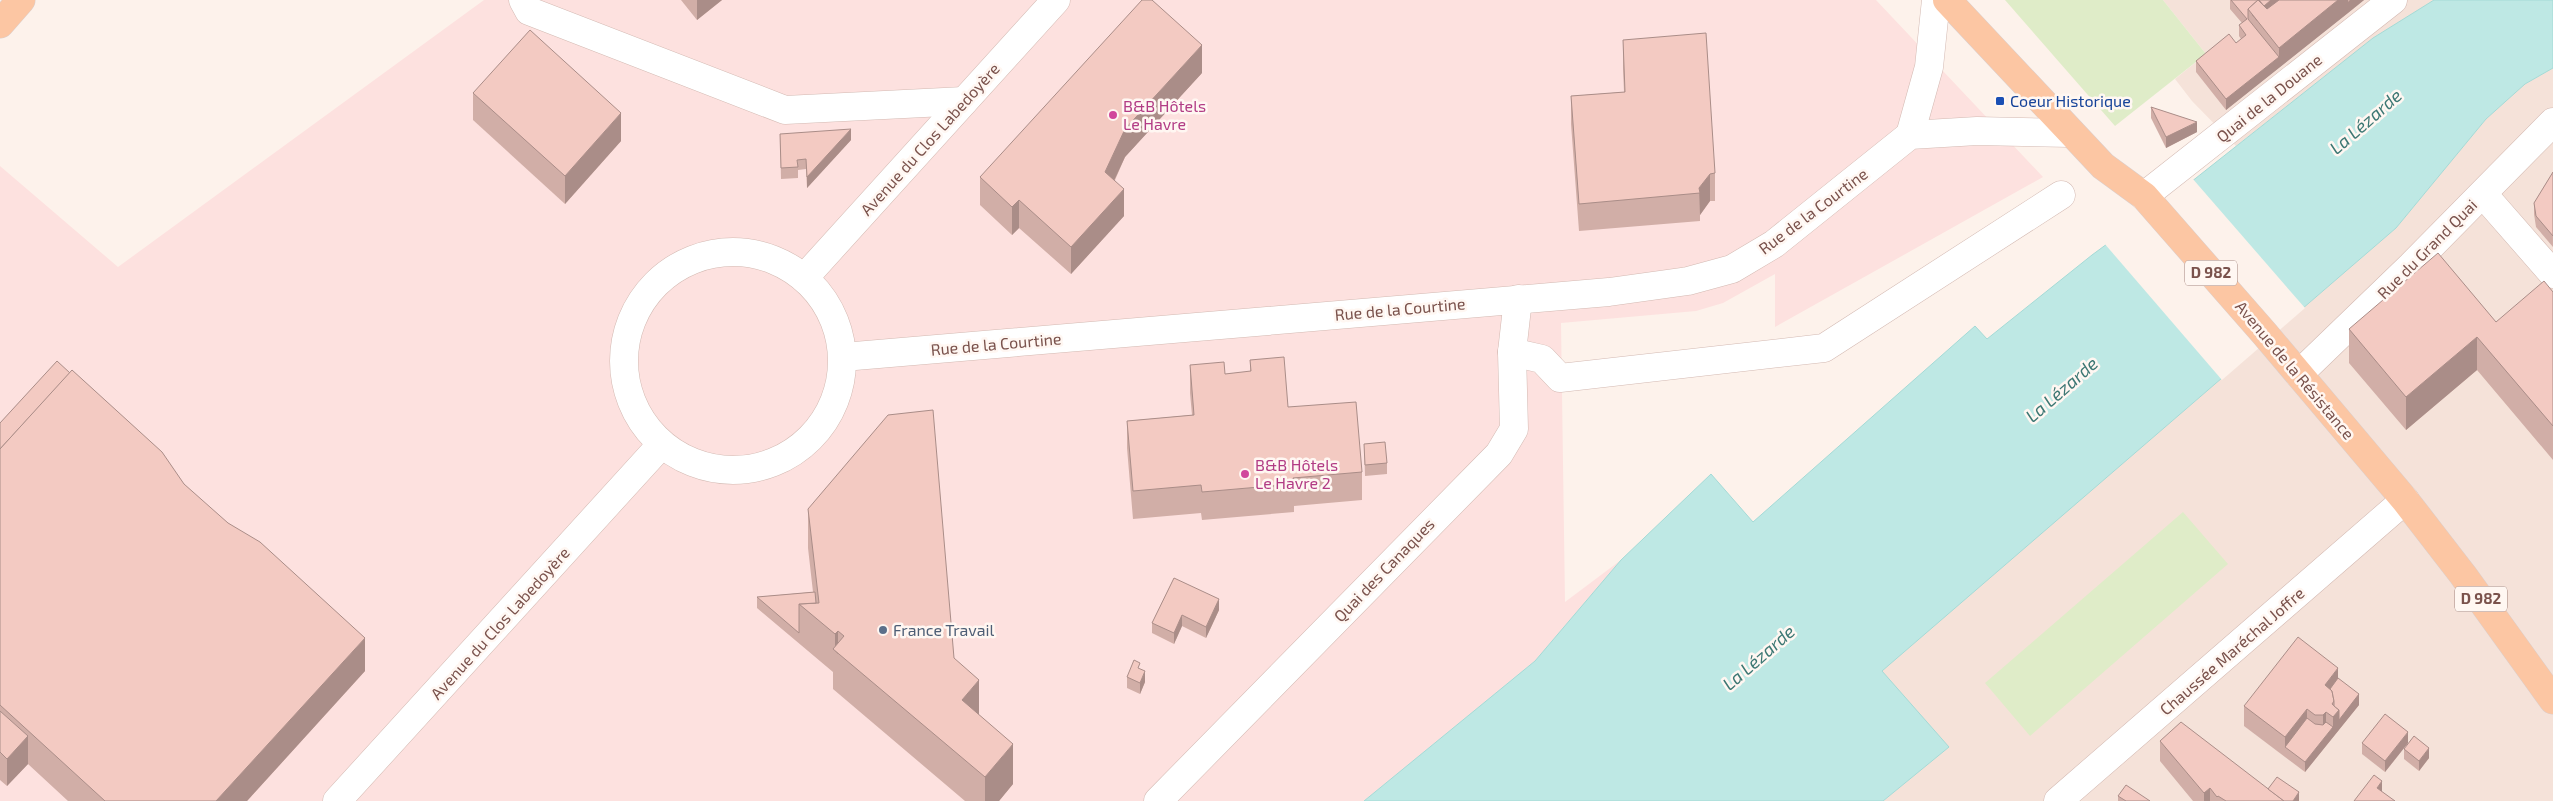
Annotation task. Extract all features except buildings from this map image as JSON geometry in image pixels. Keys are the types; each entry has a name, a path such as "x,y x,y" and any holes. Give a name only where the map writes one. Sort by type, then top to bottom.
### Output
{"main road":[{"path":"0,24 21,0"},
{"name":"Avenue de la Résistance","path":"1947,0 2103,166 2144,196 2299,374 2405,500 2463,575 2553,700"}],"street":[{"path":"523,0 529,11 784,110 964,100"},
{"name":"Avenue du Clos Labedoyère","path":"804,278 1056,0"},
{"path":"1936,0 1929,67 1910,135 1976,131 2070,133"},
{"name":"Quai de la Douane","path":"2144,196 2393,0"},
{"name":"Rue du Grand Quai","path":"2299,374 2483,194 2553,122"},
{"name":"Rue de la Courtine","path":"843,357 1626,290 1688,281 1732,269 1774,244 1910,135"},
{"path":"2483,194 2553,274"},
{"path":"1512,352 1542,359 1560,378 1824,348 2061,195"},
{"path":"738,252 774,259 804,278 827,305 838,330 843,357 840,385 832,408 809,440 778,461 743,471 704,468 685,460 661,445 640,420 631,401 623,364 629,326 647,293 667,273 701,256 738,252"},
{"name":"Quai des Canaques","path":"1158,801 1499,454 1514,429 1512,352 1518,298"},
{"name":"Avenue du Clos Labedoyère","path":"337,801 661,445"},
{"name":"Chaussée Maréchal Joffre","path":"2058,801 2405,500"}],"shaded area":[{"path":"484,0 1876,0 2043,177 1775,327 1775,274 1723,303 1696,311 1561,323 1565,602 1621,560 1535,661 1364,801 0,801 0,166 118,267"},
{"path":"2163,0 2440,0 2373,38 2236,146 2192,101 2175,79 2206,54"},
{"path":"2553,68 2553,801 1883,801 1948,747 1881,671 2396,228 2486,119 2525,84"}],"green space":[{"path":"2005,0 2163,0 2206,54 2115,126"},
{"path":"2183,512 2228,564 2030,736 1985,683"}],"water":[{"name":"La Lézarde","path":"2434,0 2553,0 2553,68 2525,84 2486,119 2396,228 1882,671 1949,747 1883,801 1364,801 1535,661 1621,560 1711,474 1753,522 1975,326 1987,339 2092,255 2191,182 2373,38"}],"pier":[{"path":"2192,178 2305,308 2222,380 2104,243"}],"place":[{"name":"Coeur Historique","path":"2000,101"},
{"name":"B&B Hôtels Le Havre","path":"1113,115"},
{"name":"B&B Hôtels Le Havre 2","path":"1245,474"},
{"name":"France Travail","path":"883,630"}]}
